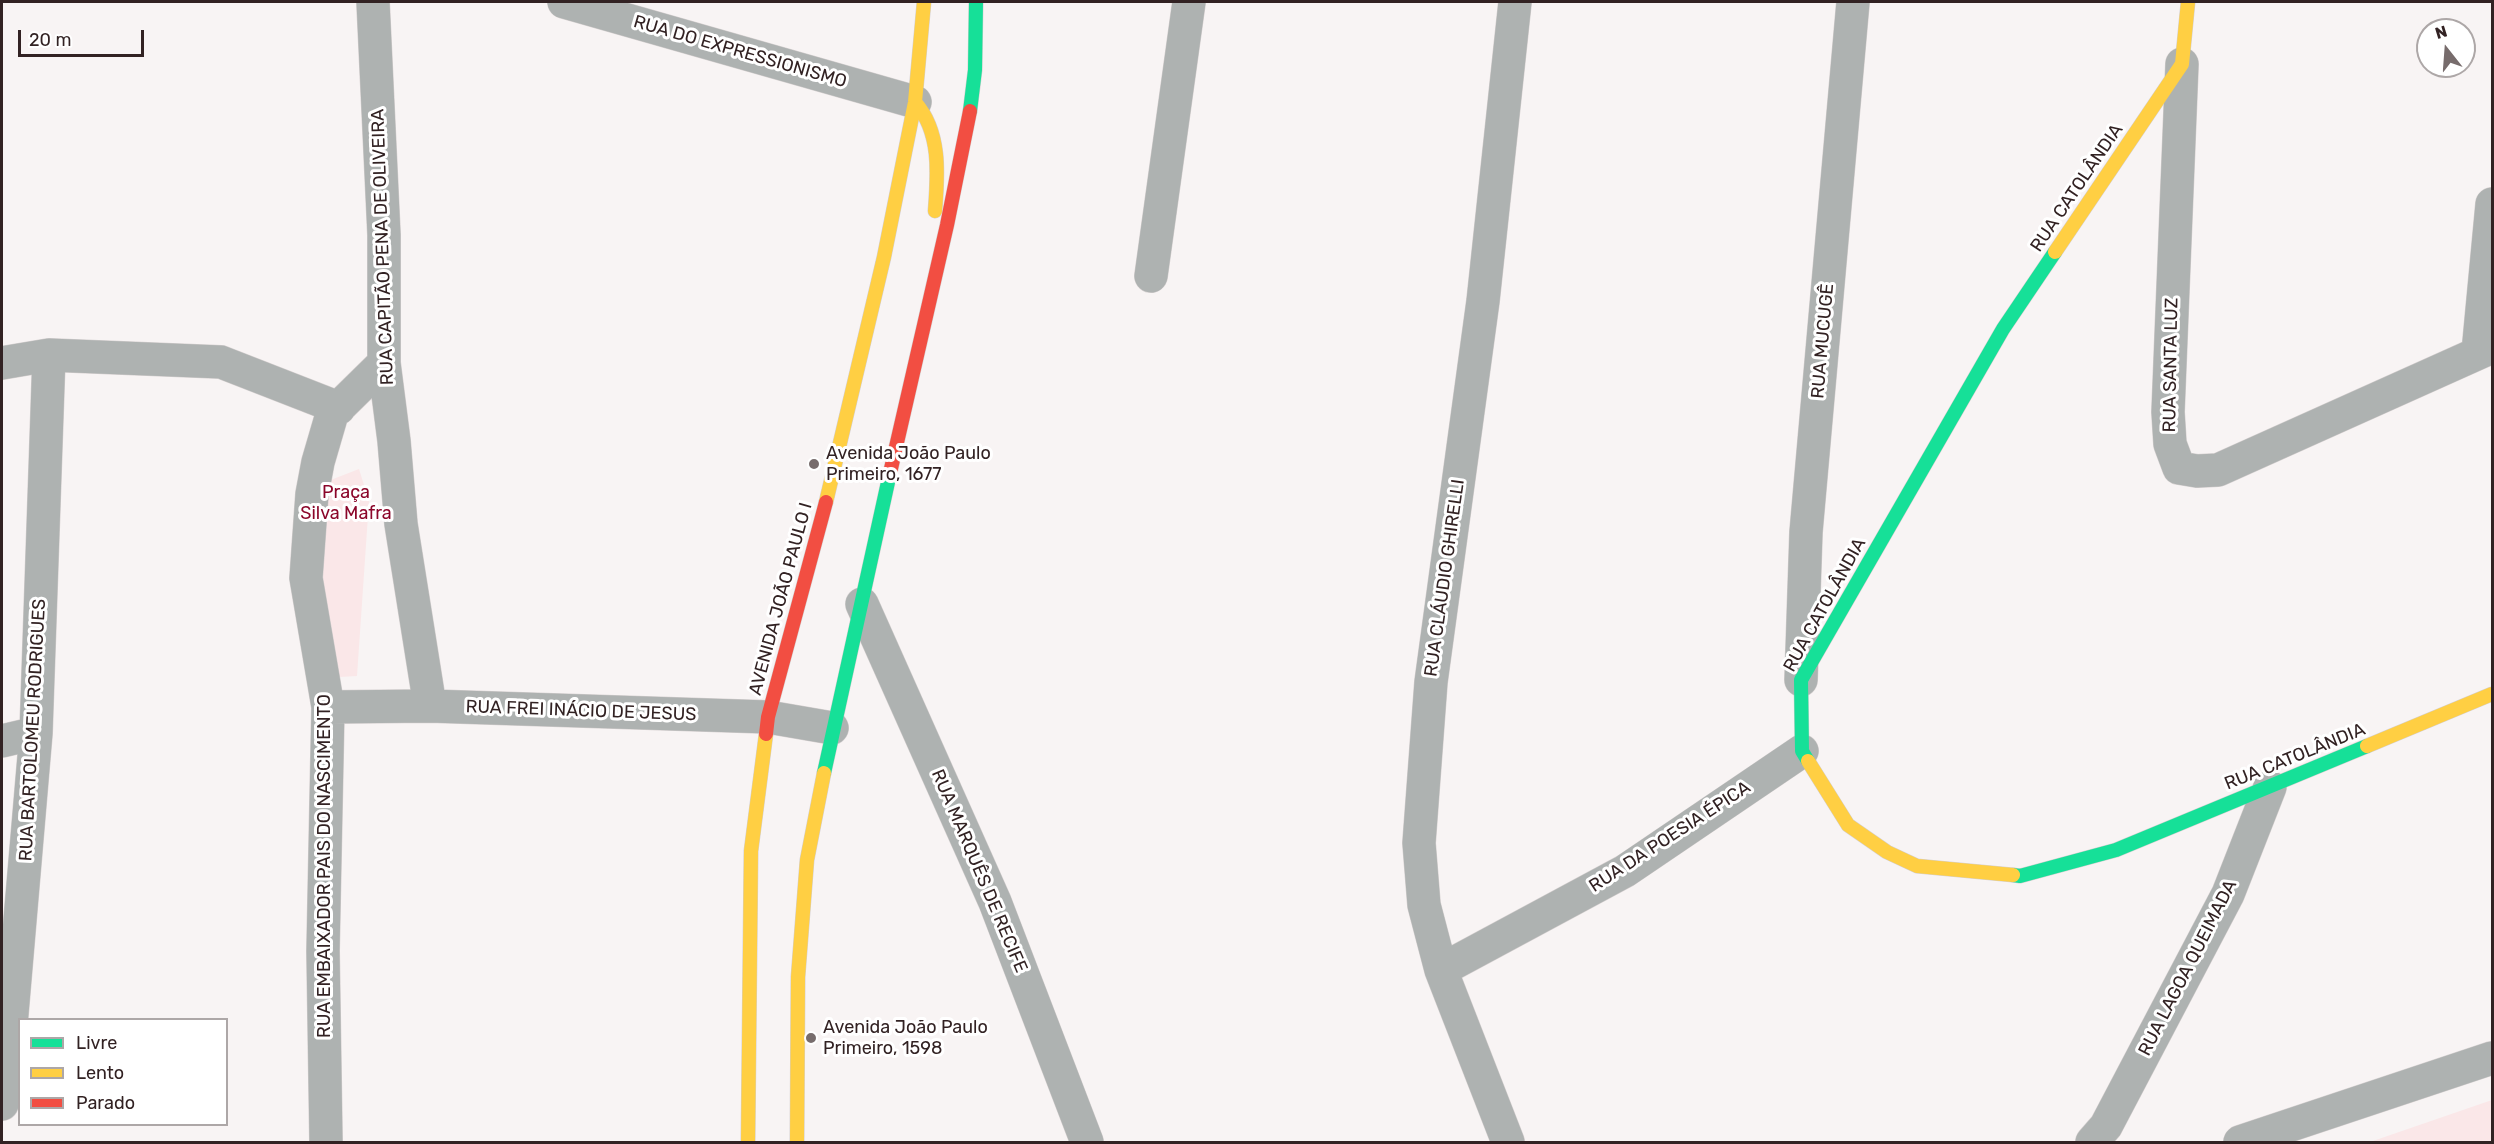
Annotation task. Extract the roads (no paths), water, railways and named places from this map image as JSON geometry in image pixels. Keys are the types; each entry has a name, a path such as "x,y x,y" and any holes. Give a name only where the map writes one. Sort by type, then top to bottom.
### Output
{"main road":[{"name":"AVENIDA JOÃO PAULO I","path":"748,1143 751,851 768,717 821,524 884,256 915,102 924,2"},
{"path":"797,1143 798,977 807,860 832,728 925,326 969,118 975,70 976,2"},
{"name":"RUA CATOLÂNDIA","path":"2188,2 2182,64 2003,329 1801,680 1802,751 1848,825 1887,852 1917,866 2020,876 2116,850 2493,694"},
{"path":"915,102 929,120 938,182 925,326"}],"street":[{"name":"RUA CAPITÃO PENA DE OLIVEIRA","path":"373,2 384,235 384,363 401,524 430,706"},
{"name":"RUA DO EXPRESSIONISMO","path":"564,2 915,102"},
{"path":"1151,276 1190,2"},
{"name":"RUA CLÁUDIO GHIRELLI","path":"1508,1143 1441,970 1424,905 1420,854 1423,773 1431,682 1484,301 1515,2"},
{"name":"RUA MUCUGÊ","path":"1801,680 1807,520 1853,2"},
{"name":"RUA SANTA LUZ","path":"2182,64 2168,412 2170,444 2179,468 2197,471 2218,470 2485,349"},
{"path":"2485,349 2493,204"},
{"path":"2,363 49,355 221,362 339,408"},
{"name":"RUA BARTOLOMEU RODRIGUES","path":"2,1104 5,1095 36,733 49,355"},
{"name":"RUA EMBAIXADOR PAIS DO NASCIMENTO","path":"326,1143 323,951 328,707 306,578 312,494 318,462 332,414 384,363"},
{"name":"RUA MARQUÊS DE RECIFE","path":"862,604 995,902 1087,1143"},
{"name":"RUA FREI INÁCIO DE JESUS","path":"328,707 430,706 768,717 832,728"},
{"path":"2,741 36,733"},
{"name":"RUA DA POESIA ÉPICA","path":"1441,970 1625,871 1802,751"},
{"name":"RUA LAGOA QUEIMADA","path":"2092,1143 2106,1126 2228,894 2270,788"},
{"path":"2240,1143 2493,1058"}],"place":[{"name":"Avenida João Paulo Primeiro, 1677","path":"814,464"},
{"name":"Avenida João Paulo Primeiro, 1598","path":"811,1038"}],"park label":[{"name":"Praça Silva Mafra","path":"346,503"}]}
